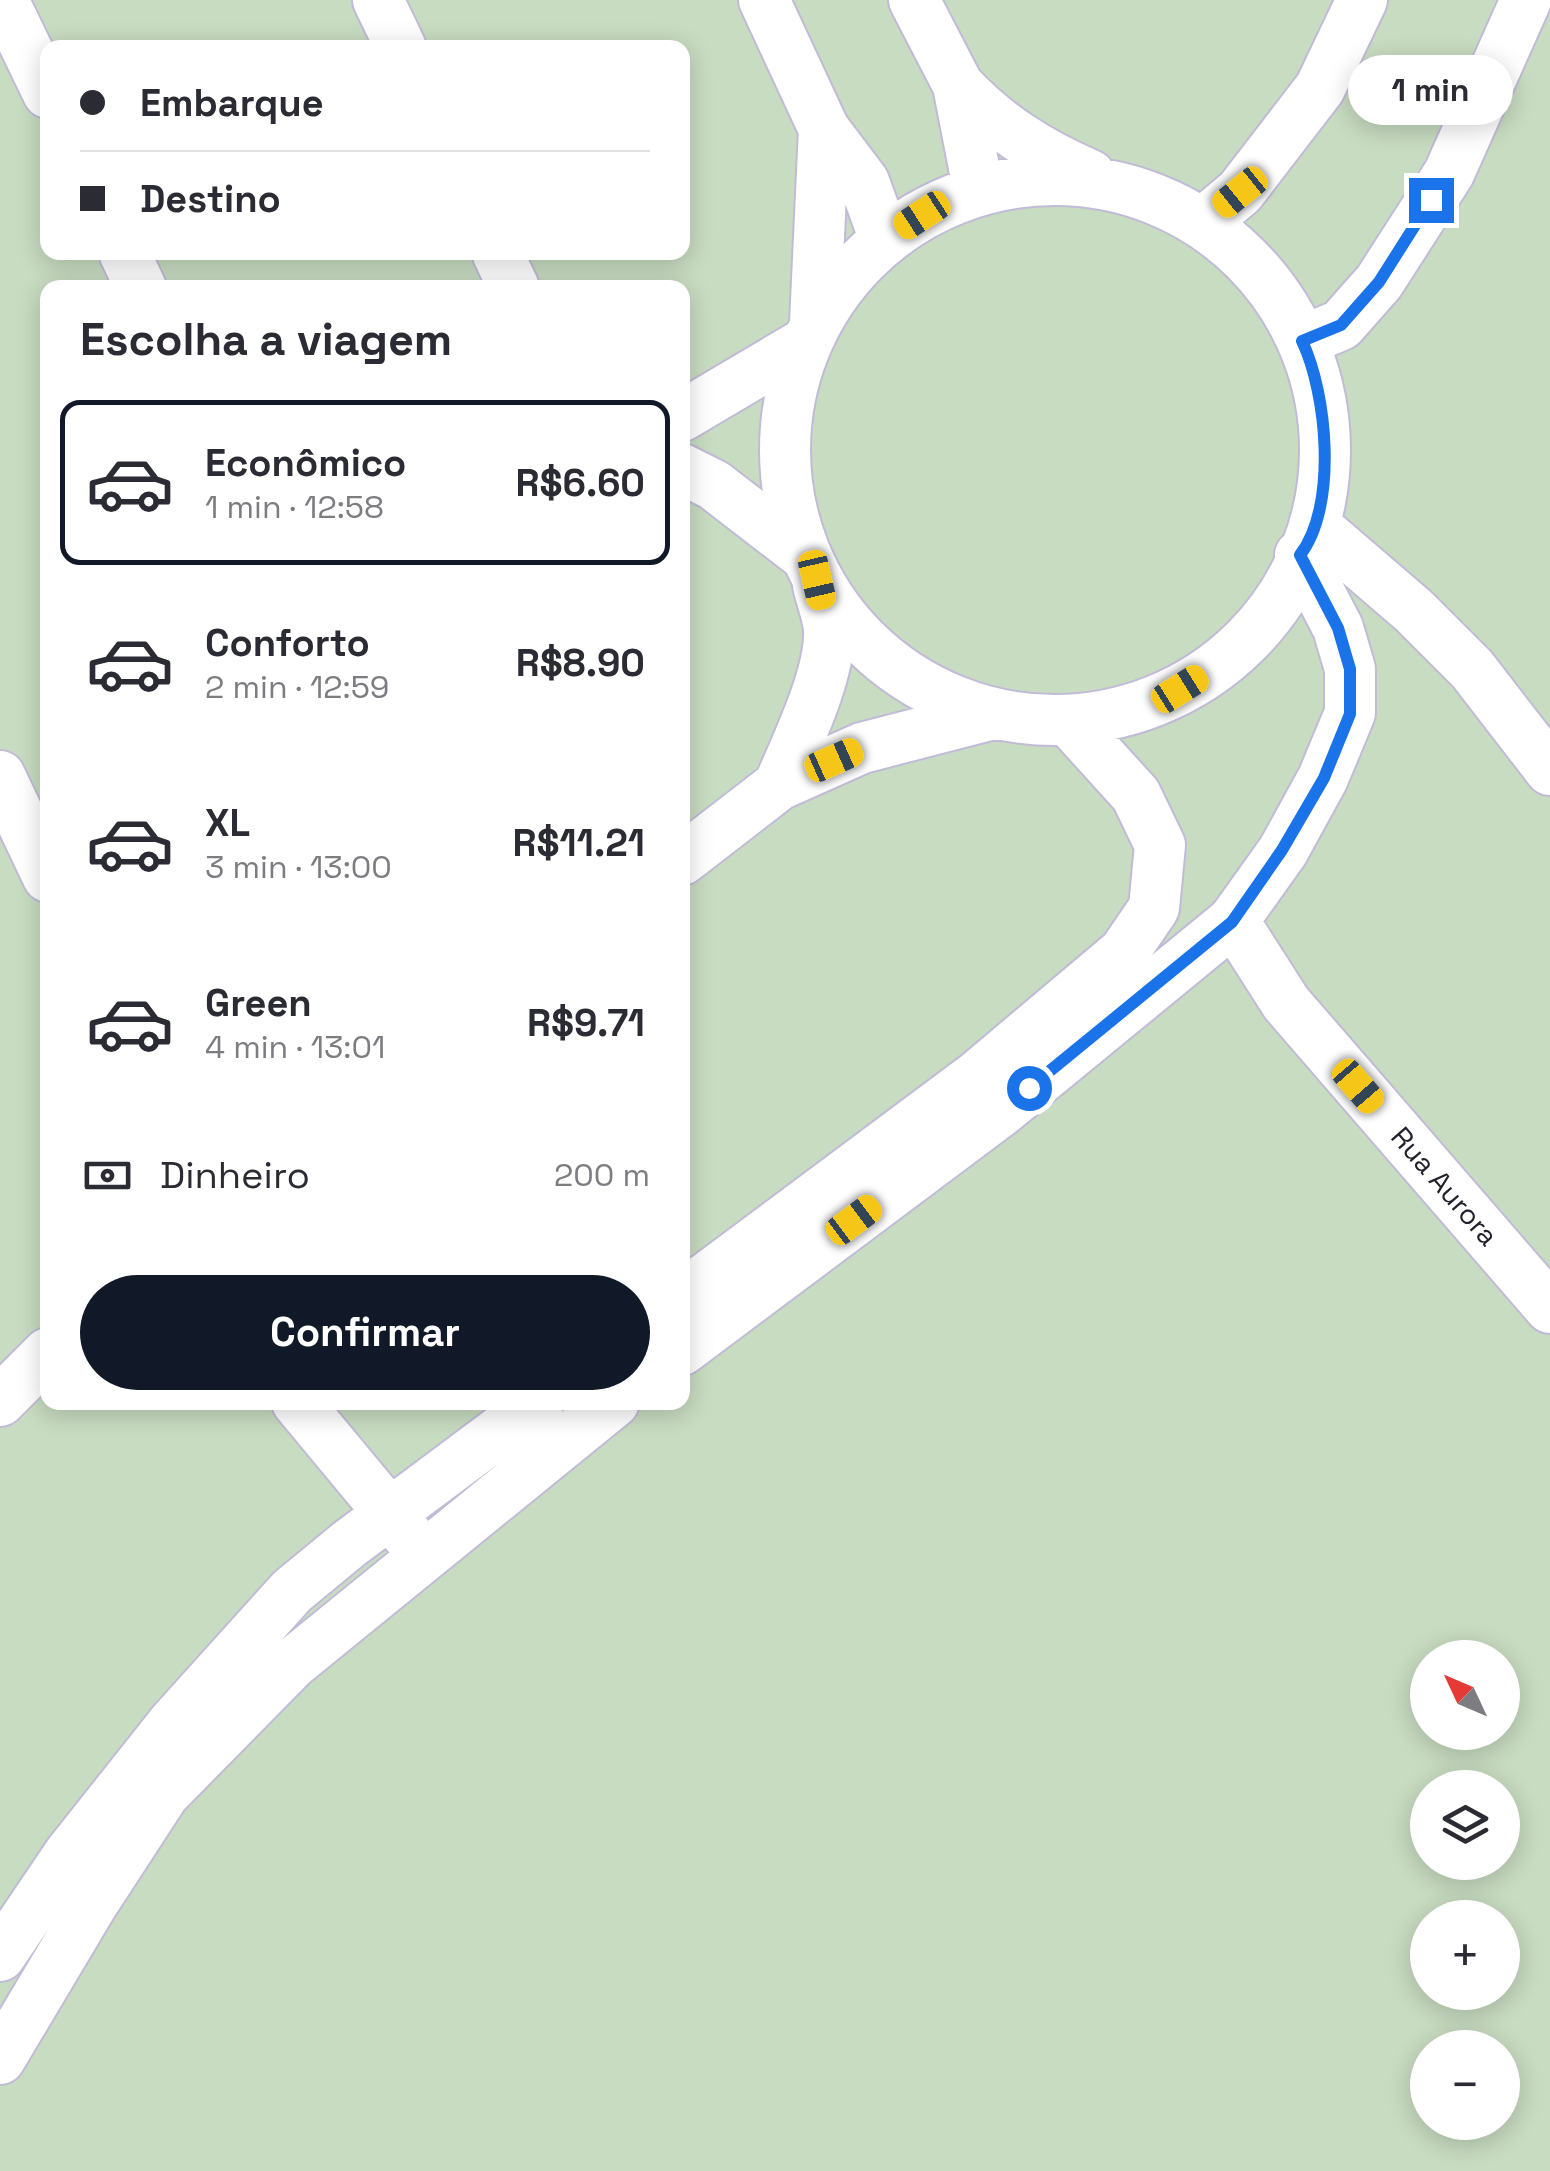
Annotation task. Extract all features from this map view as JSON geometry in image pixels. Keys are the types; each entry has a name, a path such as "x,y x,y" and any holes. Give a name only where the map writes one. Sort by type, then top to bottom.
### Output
{"street":[{"path":"3,0 40,76"},
{"path":"378,0 397,40"},
{"path":"764,0 824,128 864,182 885,240"},
{"path":"914,0 958,86 978,188"},
{"path":"1203,223 1240,192 1320,88 1362,0"},
{"path":"1302,341 1341,325 1379,282 1449,173 1526,0"},
{"path":"690,474 714,486 812,568 837,612 890,665 939,694 993,714 1068,720 1107,715 1144,704 1180,689 1213,668 1269,614 1291,581 1307,540 1324,470 1325,431 1319,393 1302,341 1272,287 1246,258 1203,223 1149,196 1112,185 1048,157 984,113 958,86"},
{"path":"811,334 824,128"},
{"path":"779,786 812,708 829,632 789,503 784,462 788,408 811,334 836,292 861,262 922,215 978,188 1034,180 1112,185"},
{"path":"690,411 811,334"},
{"path":"1307,540 1414,611 1472,669 1550,770"},
{"path":"690,1344 1000,1112 1233,920 1324,778 1350,714 1350,669 1307,540"},
{"path":"690,854 779,786 862,748 993,714"},
{"path":"690,1290 977,1076 1124,952 1154,908 1160,845 1136,795 1068,720"},
{"path":"0,776 40,860"},
{"name":"Rua Aurora","path":"1233,920 1286,1003 1550,1308"},
{"path":"0,1401 40,1362"},
{"path":"304,1410 422,1555"},
{"path":"0,1956 69,1854 239,1646 292,1591 528,1410"},
{"path":"7,2034 164,1794 293,1662 604,1410"}],"green space":[{"path":"0,0 1550,0 1550,2171 0,2171"}],"route":[{"path":"1029,1088 1232,922 1282,850 1324,778 1350,714 1350,669 1338,628 1300,555 1307,546 1318,508 1325,431 1319,393 1302,341 1341,325 1379,282 1431,200"}]}
